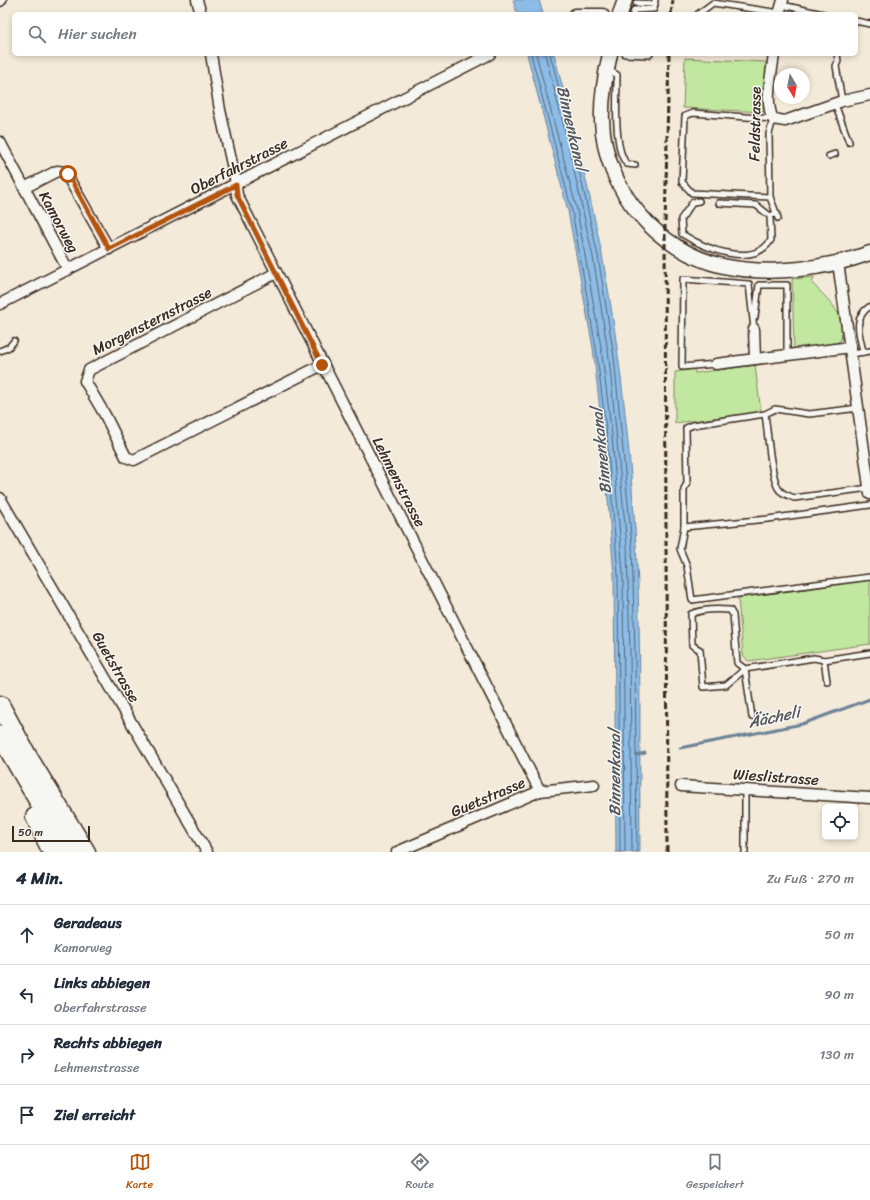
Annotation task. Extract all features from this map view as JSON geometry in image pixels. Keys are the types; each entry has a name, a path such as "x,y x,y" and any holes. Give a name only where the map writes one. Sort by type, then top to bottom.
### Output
{"highway":[{"path":"0,705 28,756 86,852"},
{"path":"0,735 68,852"},
{"path":"0,754 52,852"}],"street":[{"path":"197,0 200,12"},
{"path":"623,12 633,5"},
{"name":"Lehmenstrasse","path":"211,56 220,110 237,195 540,792"},
{"name":"Oberfahrstrasse","path":"0,304 236,185 486,56"},
{"path":"609,56 606,69 602,121 605,142 613,172 622,191 642,218 660,235 699,258 723,266 742,269 796,269 838,262 870,253"},
{"name":"Feldstrasse","path":"773,119 769,109 769,101 774,56"},
{"path":"773,119 785,121 839,103 870,95"},
{"name":"Kamorweg","path":"0,142 68,270"},
{"name":"Kamorweg","path":"24,188 57,171 65,172 109,249"},
{"path":"838,262 870,491"},
{"name":"Morgensternstrasse","path":"276,274 89,370 85,381 105,415 126,457 134,460 322,365"},
{"path":"754,329 755,359"},
{"path":"716,364 787,355 851,351"},
{"name":"Guetstrasse","path":"0,498 207,852"},
{"name":"Guetstrasse","path":"397,852 540,792 594,786"},
{"name":"Wieslistrasse","path":"680,786 870,798"}],"lane":[{"path":"655,2 654,12 633,5 655,2"},
{"path":"701,12 713,3 758,10 781,8 809,12"},
{"path":"754,12 758,10"},
{"path":"858,21 870,24"},
{"path":"837,56 838,61 836,66 839,103 849,142"},
{"path":"606,69 617,75 616,128 623,160 627,164 635,165"},
{"path":"770,197 692,193 682,182 685,116 692,113 773,119"},
{"name":"Feldstrasse","path":"770,216 778,215 770,197 769,134 773,119"},
{"path":"829,156 835,154"},
{"path":"699,201 693,202 681,219 682,234 698,244 718,251 755,254 762,251 771,240 770,216 756,205 719,203"},
{"path":"716,364 682,367 683,280 750,284 754,329"},
{"path":"754,329 759,285 787,285 787,355"},
{"path":"863,352 858,318 861,312 869,308"},
{"path":"0,350 9,347 14,341"},
{"path":"851,351 870,351"},
{"path":"831,405 832,411"},
{"path":"859,408 809,414 775,408 765,414 693,425 686,428 687,483 684,489 684,527 680,549 687,566 692,600 870,577"},
{"path":"765,414 774,477 779,489 784,494 794,498 870,491"},
{"path":"684,527 768,519 870,505"},
{"path":"752,716 745,670 737,663 733,615 730,610 696,612 691,614 692,645 700,650 703,687 726,685 745,670 814,658 824,660 870,653"},
{"path":"824,660 827,681"},
{"path":"745,790 745,852"}],"green space":[{"path":"685,58 766,62 764,112 683,108"},
{"path":"814,277 812,283 830,302 839,315 842,323 841,340 836,343 794,349 792,279"},
{"path":"755,365 761,412 675,423 675,372 694,369 695,373"},
{"path":"870,580 870,644 748,661 743,655 738,598"}],"water":[{"path":"513,0 539,0 542,12 516,12"},
{"name":"Binnenkanal","path":"528,56 555,56 580,154 591,204 602,255 614,327 631,472 638,583 640,660 640,852 616,852 614,575 603,437 593,348 568,211"}],"waterway":[{"name":"Äächeli","path":"680,748 802,724 870,699"},
{"name":"Äächeli","path":"637,755 645,753"}],"railway":[{"path":"671,12 673,0"},
{"path":"667,852 665,226 669,56"}],"route":[{"path":"68,174 109,249 236,185 237,195 322,365"}]}
